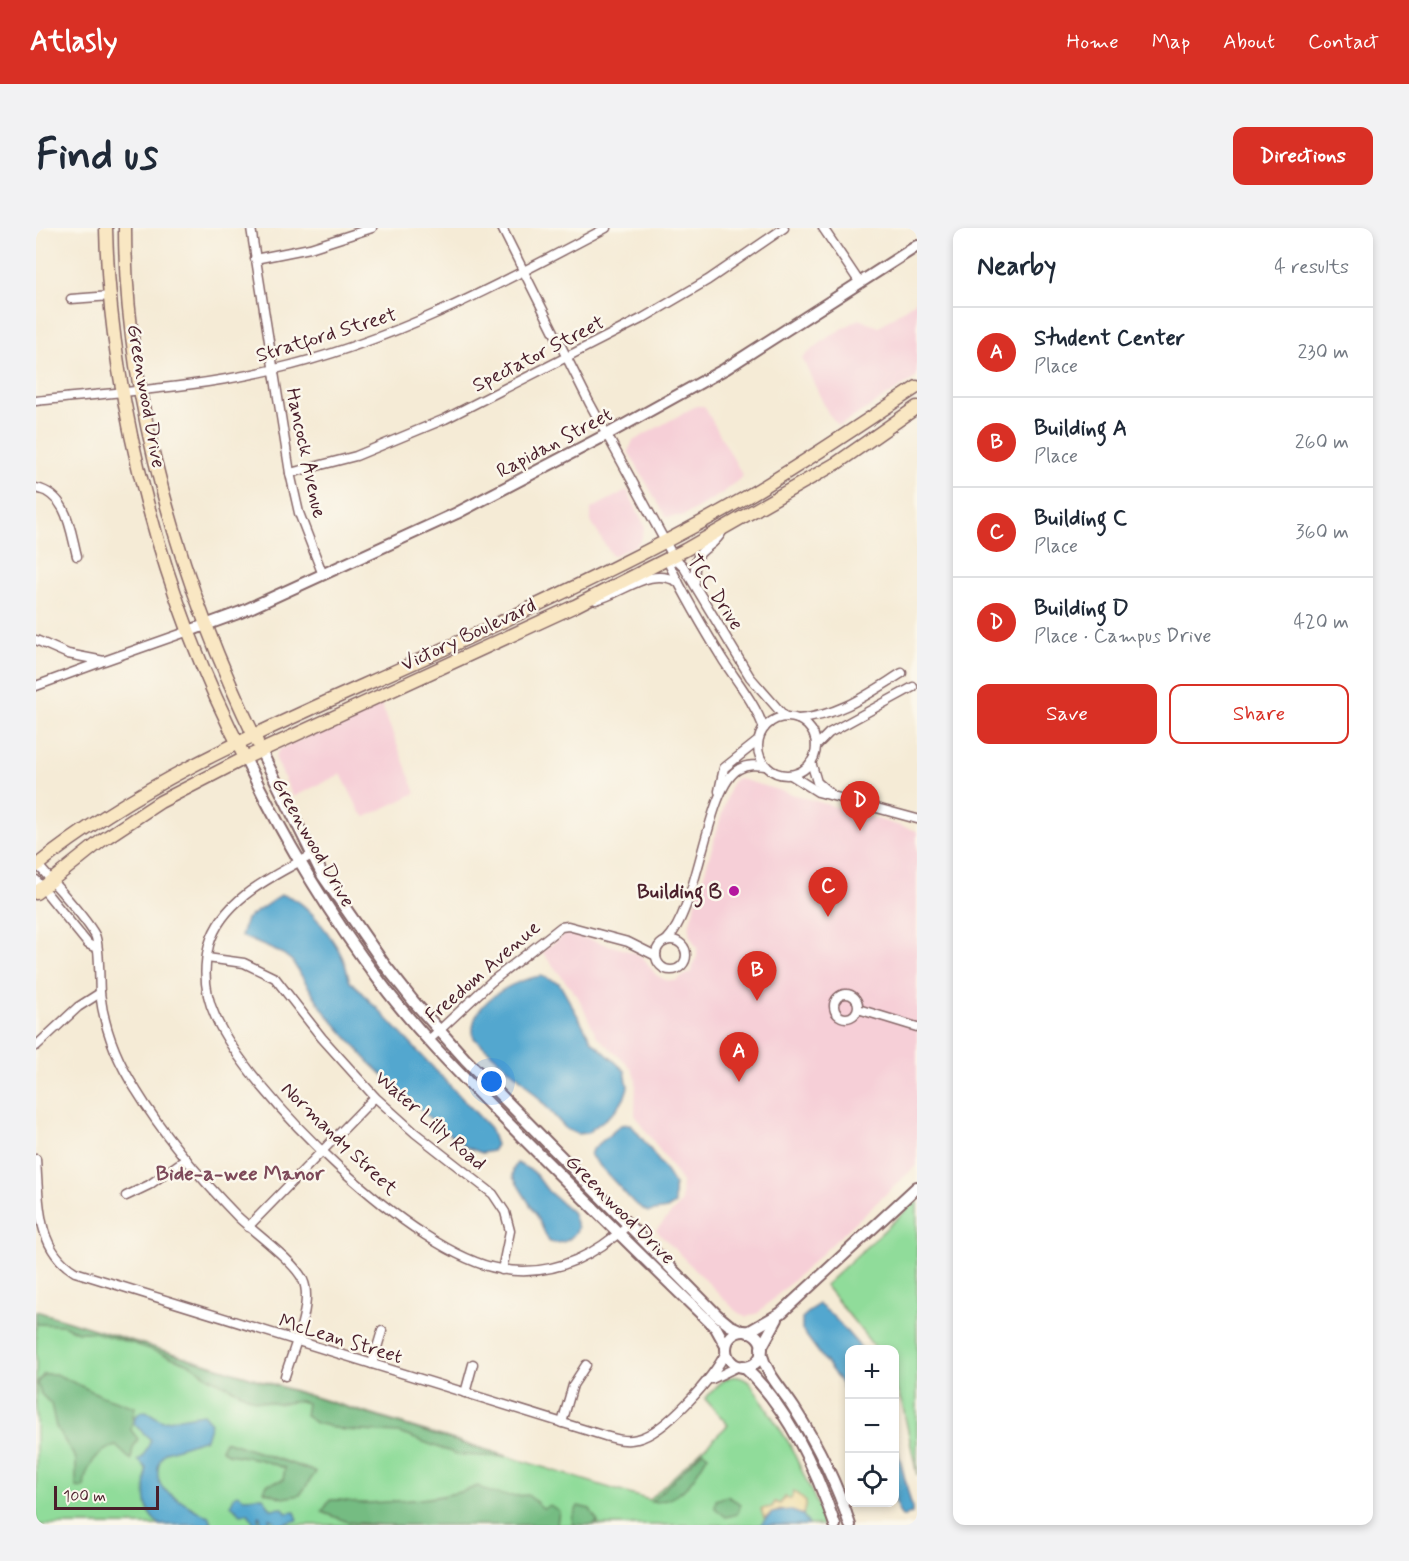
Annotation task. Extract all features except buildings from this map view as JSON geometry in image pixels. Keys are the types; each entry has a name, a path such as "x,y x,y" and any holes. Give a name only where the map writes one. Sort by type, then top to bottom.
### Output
{"main road":[{"name":"Greenwood Drive","path":"106,228 111,296 124,391 148,503 189,632 237,743 246,758"},
{"name":"Greenwood Drive","path":"125,228 131,322 163,492 205,626 261,751"},
{"name":"Victory Boulevard","path":"37,865 136,795 207,756 474,635 664,541 802,464 917,387"},
{"name":"Victory Boulevard","path":"41,885 150,808 246,758 575,606 723,530 837,463 917,407"}],"street":[{"name":"Hancock Avenue","path":"251,228 290,473 299,513 323,575"},
{"path":"255,259 310,248 372,228"},
{"path":"502,228 606,435 673,556"},
{"name":"Stratford Street","path":"36,401 142,389 273,370 373,340 414,324 606,228"},
{"name":"Spectator Street","path":"290,473 386,445 566,358 676,299 784,228"},
{"path":"823,228 860,283"},
{"name":"Rapidan Street","path":"189,632 323,575 457,513 606,435 724,369 917,246"},
{"path":"71,299 111,296"},
{"path":"36,488 52,493 62,504 77,556"},
{"path":"695,584 694,567 697,556 703,548 718,540 723,530"},
{"name":"TCC Drive","path":"764,728 750,697 724,661 678,582 670,566 673,556 680,560 750,677 785,717"},
{"path":"575,606 615,595 652,575 660,575 678,582"},
{"path":"36,686 189,632"},
{"path":"36,640 68,654 104,661"},
{"path":"811,762 800,772 791,775 782,775 766,766 760,759 758,741 764,728 769,722 785,717 819,718 841,711 902,673"},
{"path":"815,747 829,733 913,687"},
{"path":"798,719 813,732 815,747 811,762 817,782 831,794"},
{"name":"Freedom Avenue","path":"429,1040 491,982 561,927 568,926 628,942 656,956 660,965 674,970 685,960 682,918 717,804 724,768 758,741"},
{"name":"Greenwood Drive","path":"261,751 312,855 384,964 438,1031 717,1315 729,1325 745,1331"},
{"name":"Greenwood Drive","path":"246,758 300,862 348,939 429,1040 618,1234 716,1328 726,1349"},
{"name":"Freedom Avenue","path":"717,804 729,777 739,768 766,766"},
{"path":"791,775 818,792 917,819"},
{"name":"Normandy Street","path":"312,855 252,890 228,910 215,931 207,958 207,988 219,1024 267,1092 323,1151 365,1190 417,1231 464,1258 502,1270 537,1271 567,1265 594,1251 627,1225"},
{"path":"37,865 41,885 96,936 100,993 106,1024 124,1071 160,1126 186,1159 248,1227 291,1265 304,1281 306,1303 285,1376"},
{"name":"Freedom Avenue","path":"656,956 682,918"},
{"name":"Freedom Avenue","path":"628,942 676,941 683,946"},
{"name":"Water Lilly Road","path":"207,958 244,963 275,978 322,1038 375,1097 415,1133 494,1194 500,1203 510,1231 502,1270"},
{"path":"36,1046 78,1007 100,993"},
{"path":"858,1010 917,1027"},
{"path":"248,1227 375,1097"},
{"name":"McLean Street","path":"36,1159 44,1239 51,1254 64,1266 97,1280 622,1440 638,1439 662,1425 705,1384 726,1349"},
{"path":"126,1196 149,1185 186,1159"},
{"path":"835,1525 798,1442 762,1386 741,1366 731,1361 726,1349 731,1336 781,1313 917,1187"},
{"path":"741,1366 754,1363 781,1313"},
{"path":"372,1364 382,1331"},
{"path":"745,1331 756,1336 768,1373 793,1407 830,1473 850,1525"},
{"path":"465,1393 473,1364"},
{"path":"562,1423 573,1385 586,1365"},
{"name":"McLean Street","path":"705,1384 741,1366"}],"shaded area":[{"path":"917,300 917,377 839,426 828,413 802,358 828,337 859,319 879,327"},
{"path":"696,406 704,406 743,476 723,493 683,516 666,517 628,451 633,441"},
{"path":"627,490 645,526 641,540 635,546 612,556 591,522 591,509"},
{"path":"381,704 416,793 366,817 360,812 341,774 293,797 275,757 280,749"},
{"path":"737,778 917,831 917,1165 758,1313 747,1317 737,1312 656,1230 681,1203 682,1182 635,1115 636,1080 632,1069 596,1035 578,997 542,952 565,934 570,934 636,953 645,960 656,975 665,980 675,981 691,972 697,956 697,948 689,934 690,922 731,783"}],"green space":[{"path":"917,1200 917,1475 899,1396 899,1345 873,1345 825,1285"},
{"path":"36,1311 649,1500 728,1425 705,1399 720,1383 731,1377 737,1377 751,1384 789,1443 827,1525 36,1525"},
{"path":"36,1311 506,1457 459,1455 399,1433 344,1430 316,1423 305,1416 307,1403 300,1401 277,1404 255,1400 209,1377 190,1364 135,1344 93,1332 78,1332 63,1325 36,1324"},
{"path":"44,1374 56,1374 102,1396 135,1407 131,1430 138,1439 133,1448 131,1460 116,1446 109,1448 97,1456 89,1467 84,1488 76,1487 76,1459 56,1427 51,1404 41,1394 37,1383"},
{"path":"225,1441 316,1472 300,1495 283,1498 264,1491 267,1484 283,1480 285,1468 258,1459 228,1454 221,1449"},
{"path":"703,1451 708,1455 686,1488 671,1498 651,1502"},
{"path":"478,1486 502,1495 528,1495 543,1508 550,1505 559,1511 557,1525 382,1525 348,1522 322,1512 330,1500 362,1503 409,1500 438,1497"},
{"path":"727,1496 741,1504 737,1514 726,1517 715,1508 716,1500"},
{"path":"578,1506 590,1509 598,1522 593,1525 574,1525 572,1518"}],"sand":[{"path":"794,1491 806,1502 803,1515 780,1510 764,1518 761,1509 772,1507 775,1502 780,1504 785,1497 791,1499"}],"water":[{"path":"281,895 290,897 310,911 335,944 345,964 350,982 490,1128 496,1145 492,1151 482,1153 466,1147 426,1115 368,1061 324,1011 292,961 283,954 241,936 246,919"},
{"path":"541,976 559,983 592,1041 625,1071 628,1087 624,1099 613,1113 587,1133 577,1134 566,1129 523,1081 474,1038 473,1026 484,1004 505,988"},
{"path":"630,1124 674,1185 675,1204 667,1209 648,1212 634,1203 590,1155 592,1150 621,1125"},
{"path":"517,1163 534,1172 548,1191 572,1212 578,1228 570,1238 558,1243 549,1242 537,1216 513,1177 513,1170"},
{"path":"818,1304 832,1315 858,1345 845,1345 845,1391 802,1330 802,1318"},
{"path":"146,1411 162,1421 203,1414 211,1423 206,1439 166,1452 159,1464 158,1474 165,1490 210,1517 211,1525 161,1525 150,1514 145,1492 146,1468 138,1460 143,1457 151,1440 134,1424 140,1412"},
{"path":"899,1455 912,1513 904,1517 897,1507 899,1507"},
{"path":"238,1494 244,1498 263,1497 271,1509 283,1508 286,1513 295,1512 298,1520 279,1525 269,1518 270,1525 262,1525 260,1516 258,1517 259,1524 255,1525 248,1513 241,1514 231,1505 234,1496"},
{"path":"789,1510 803,1515 809,1525 760,1525 772,1513"}],"place":[{"name":"Building D","path":"860,831"},
{"name":"Building B","path":"734,891"},
{"name":"Building C","path":"828,917"},
{"name":"Building A","path":"757,1001"},
{"name":"Student Center","path":"739,1082"}],"district":[{"name":"Bide-a-wee Manor","path":"240,1173"}]}
